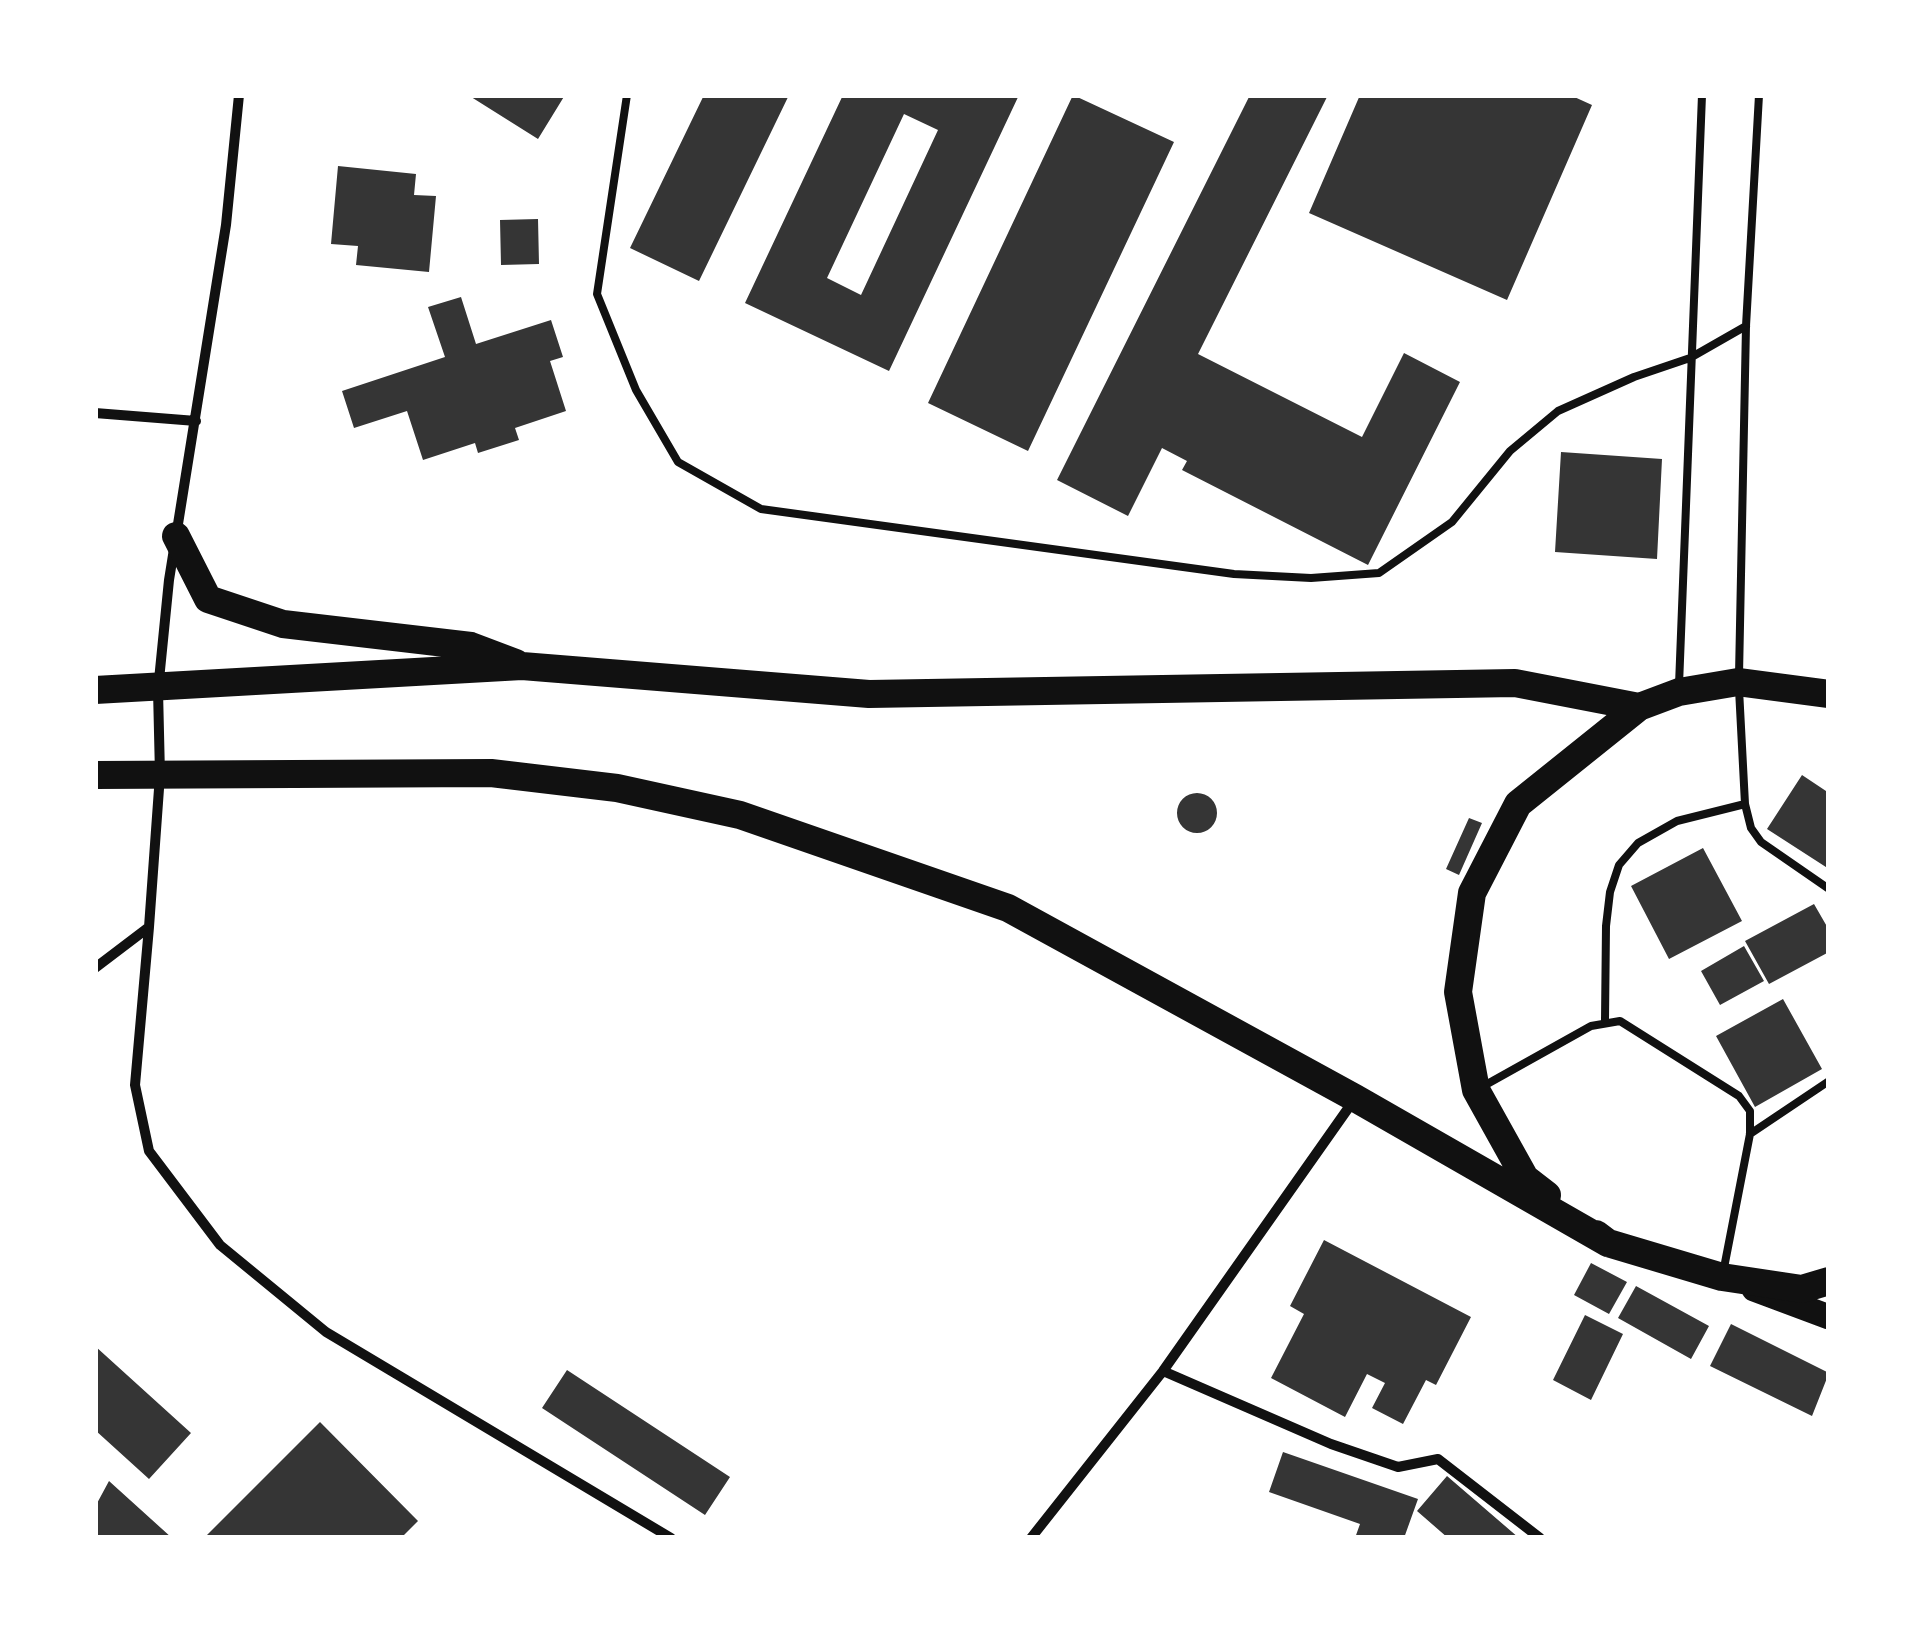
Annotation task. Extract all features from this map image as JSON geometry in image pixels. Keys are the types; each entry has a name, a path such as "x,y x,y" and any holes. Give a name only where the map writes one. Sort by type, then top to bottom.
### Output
{"highway":[{"path":"176,536 208,599 283,624 471,646 522,666"},
{"path":"95,690 158,690 522,666 869,694 1515,683 1639,707"},
{"path":"1608,1243 1525,1178 1476,1090 1458,992 1472,893 1518,804 1639,707 1679,692 1738,682 1829,694"},
{"path":"95,775 490,773 617,788 740,815 1008,908 1355,1098 1608,1243 1722,1277 1802,1289 1829,1281"}],"main road":[{"path":"1722,1277 1829,1317"}],"street":[{"path":"239,95 226,224 176,536 158,690 160,775 135,1085 149,1151 220,1244 326,1332 671,1538"},
{"path":"95,413 196,421"},
{"path":"95,968 150,928"},
{"path":"1032,1538 1162,1370 1355,1098"},
{"path":"1162,1370 1331,1444 1398,1467 1438,1459 1540,1538"}],"lane":[{"path":"627,95 596,294 636,390 678,462 761,508 1234,574 1311,578 1380,574 1452,522 1510,451 1558,412 1634,377 1690,358 1746,326"},
{"path":"1679,692 1702,95"},
{"path":"1759,95 1746,326 1738,682 1745,804 1751,828 1761,842 1829,888"},
{"path":"1604,1020 1606,926 1610,892 1620,865 1638,843 1678,821 1745,804"},
{"path":"1476,1090 1604,1020 1620,1021 1739,1096 1750,1112 1750,1134 1722,1277"},
{"path":"1750,1134 1829,1081"}],"building":[{"path":"468,95 565,95 538,139"},
{"path":"704,95 789,95 699,281 630,248"},
{"path":"843,95 1019,95 889,371 745,303","holes":["904,114 938,130 861,295 827,278"]},
{"path":"1073,95 1174,142 1028,451 928,403"},
{"path":"1250,95 1328,95 1198,354 1362,437 1404,353 1460,382 1368,565 1182,470 1187,461 1162,448 1128,516 1057,480"},
{"path":"1360,95 1570,95 1592,105 1507,300 1309,213"},
{"path":"338,166 416,174 414,195 436,196 429,272 356,265 358,246 331,244"},
{"path":"538,219 539,264 501,265 500,220"},
{"path":"461,297 476,344 551,320 563,357 550,361 566,411 515,428 519,440 478,453 475,443 423,460 407,411 354,428 342,391 445,357 428,307"},
{"path":"1561,452 1662,459 1657,559 1555,552"},
{"path":"1802,775 1829,793 1829,869 1767,829"},
{"path":"1197,793 1211,799 1217,813 1211,827 1197,833 1183,827 1177,813 1183,799"},
{"path":"1469,818 1482,823 1459,875 1446,869"},
{"path":"1703,848 1742,921 1669,959 1631,886"},
{"path":"1814,904 1829,930 1829,952 1769,984 1745,941"},
{"path":"1744,946 1764,981 1720,1005 1701,971"},
{"path":"1783,999 1822,1069 1755,1107 1716,1036"},
{"path":"1324,1240 1471,1317 1436,1385 1426,1380 1403,1424 1372,1408 1385,1383 1367,1374 1345,1417 1271,1378 1304,1314 1290,1306"},
{"path":"1591,1263 1627,1282 1609,1314 1574,1295"},
{"path":"1636,1286 1709,1326 1691,1359 1618,1318"},
{"path":"1585,1315 1623,1334 1591,1400 1553,1380"},
{"path":"1731,1324 1829,1373 1812,1416 1710,1366"},
{"path":"95,1346 191,1433 149,1479 95,1430"},
{"path":"567,1370 730,1477 705,1515 542,1408"},
{"path":"320,1422 418,1521 401,1538 204,1538"},
{"path":"1283,1452 1418,1499 1404,1538 1355,1538 1360,1524 1269,1492"},
{"path":"1447,1476 1519,1538 1448,1538 1417,1511"},
{"path":"109,1481 172,1538 95,1538 95,1507"}]}
